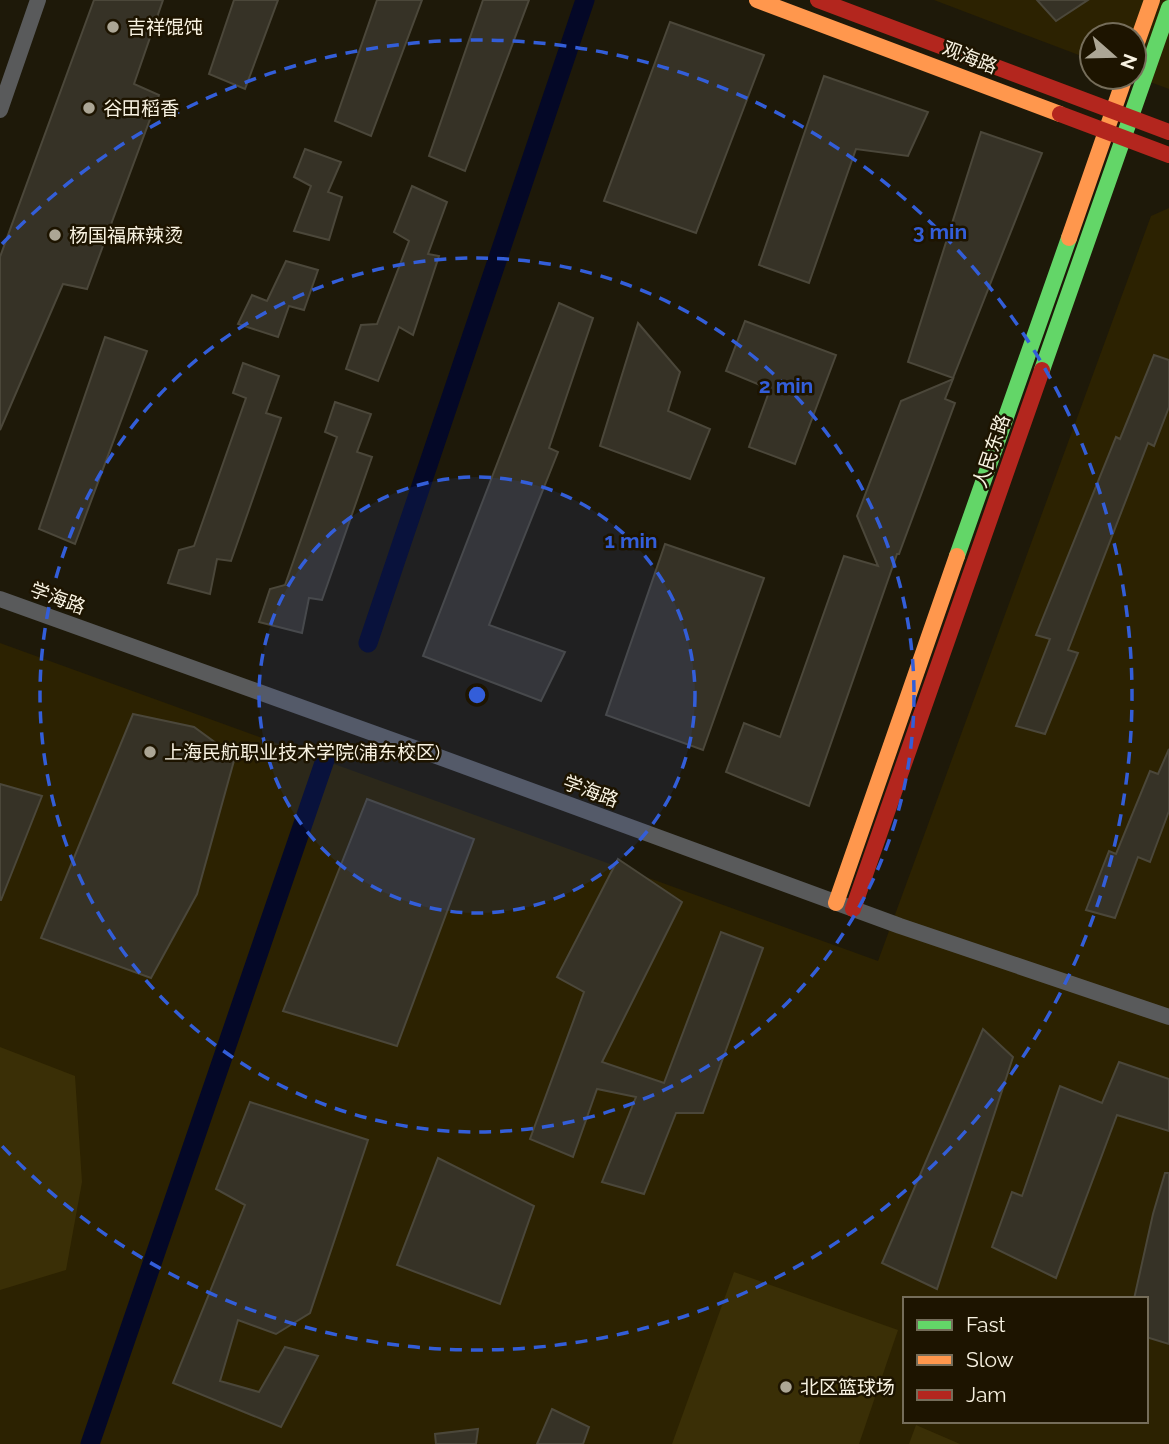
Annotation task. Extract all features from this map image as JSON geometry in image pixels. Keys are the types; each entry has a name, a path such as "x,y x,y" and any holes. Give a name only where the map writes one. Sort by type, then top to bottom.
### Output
{"street":[{"path":"0,110 38,0"},
{"name":"观海路","path":"757,0 1169,155"},
{"name":"观海路","path":"818,0 1169,132"},
{"path":"1145,21 1152,0"},
{"name":"人民东路","path":"853,909 1169,8"},
{"name":"人民东路","path":"836,903 1120,91"},
{"name":"学海路","path":"0,599 836,903 1169,1017"}],"shaded area":[{"path":"934,0 1169,0 1169,89 1148,81 1148,21 1078,21 1078,55"},
{"name":"上海民航职业技术学院(浦东校区)","path":"1169,208 1169,1444 0,1444 0,643 878,961 1151,216"},
{"path":"0,1047 75,1076 82,1182 66,1270 0,1290"},
{"name":"北区篮球场","path":"734,1272 898,1330 859,1444 672,1444"},
{"path":"916,1425 960,1444 909,1444"}],"building":[{"path":"94,0 163,0 134,84 159,95 87,289 63,284 0,430 0,257"},
{"path":"234,0 278,0 245,89 209,74"},
{"path":"377,0 422,0 371,136 335,121"},
{"path":"483,0 529,0 465,171 429,156"},
{"path":"1037,0 1088,0 1056,21"},
{"path":"670,22 764,55 696,233 604,201"},
{"path":"824,76 928,112 908,156 856,149 809,283 759,265"},
{"path":"981,132 1042,153 953,378 908,362"},
{"path":"305,149 341,162 328,192 342,197 329,240 294,231 311,186 294,177"},
{"path":"412,186 447,202 428,254 439,256 413,335 399,327 378,381 346,369 361,325 377,324 409,241 394,232"},
{"path":"286,261 318,270 304,310 289,306 278,337 238,324 252,295 267,301"},
{"path":"559,303 593,318 549,448 558,452 489,625 565,652 541,701 423,656"},
{"path":"745,321 836,355 795,464 749,447 770,389 726,371"},
{"path":"638,323 680,372 668,411 710,429 690,479 600,446"},
{"path":"105,337 147,351 75,544 39,529"},
{"path":"1154,355 1169,360 1169,407 1154,446 1148,443 1068,650 1078,653 1045,734 1016,726 1050,639 1036,635 1116,437 1120,439"},
{"path":"243,363 279,376 266,413 281,418 231,561 217,559 210,594 168,583 179,550 194,546 246,398 233,393"},
{"path":"953,379 945,399 955,403 897,554 809,806 726,772 744,723 780,737 844,556 878,566 857,516 901,401"},
{"path":"335,402 371,414 357,452 372,457 322,600 309,598 302,633 259,622 270,589 285,585 337,437 325,432"},
{"path":"665,544 764,578 703,750 606,715"},
{"path":"133,714 194,727 235,757 197,894 151,978 41,938"},
{"path":"1169,749 1169,811 1150,862 1138,857 1115,918 1086,910 1109,851 1116,854 1150,771 1158,774"},
{"path":"0,784 42,796 1,900 0,900"},
{"path":"367,799 474,839 397,1046 283,1011"},
{"path":"618,859 682,902 602,1062 664,1083 721,932 763,948 703,1113 676,1113 644,1194 602,1182 636,1097 597,1089 573,1157 530,1139 584,992 557,977"},
{"path":"983,1029 1013,1057 937,1289 882,1263"},
{"path":"1119,1062 1169,1079 1169,1131 1117,1115 1056,1278 992,1247 1012,1192 1022,1196 1060,1086 1102,1103"},
{"path":"250,1102 368,1140 310,1313 276,1334 238,1320 220,1381 259,1392 285,1347 318,1356 281,1427 173,1383 245,1205 216,1189"},
{"path":"438,1158 534,1206 500,1304 397,1265"},
{"path":"1165,1173 1169,1173 1169,1344 1148,1338 1148,1297 1134,1297"},
{"path":"552,1409 589,1427 583,1444 537,1444"},
{"path":"478,1429 476,1444 436,1444 435,1434"}],"waterway":[{"path":"368,643 585,0"},
{"path":"90,1444 326,757"}],"traffic: fast":[{"path":"1042,370 1169,8"},
{"path":"957,556 1069,238"}],"traffic: slow":[{"path":"757,0 1060,114"},
{"path":"1145,21 1152,0"},
{"path":"1069,238 1120,91"},
{"path":"836,903 957,556"}],"traffic: jam":[{"path":"818,0 1169,132"},
{"path":"1060,114 1169,155"},
{"path":"853,909 1042,370"}],"place":[{"name":"吉祥馄饨","path":"113,27"},
{"name":"谷田稻香","path":"89,108"},
{"name":"杨国福麻辣烫","path":"55,235"},
{"name":"上海民航职业技术学院(浦东校区)","path":"150,752"},
{"name":"北区篮球场","path":"786,1387"}]}
